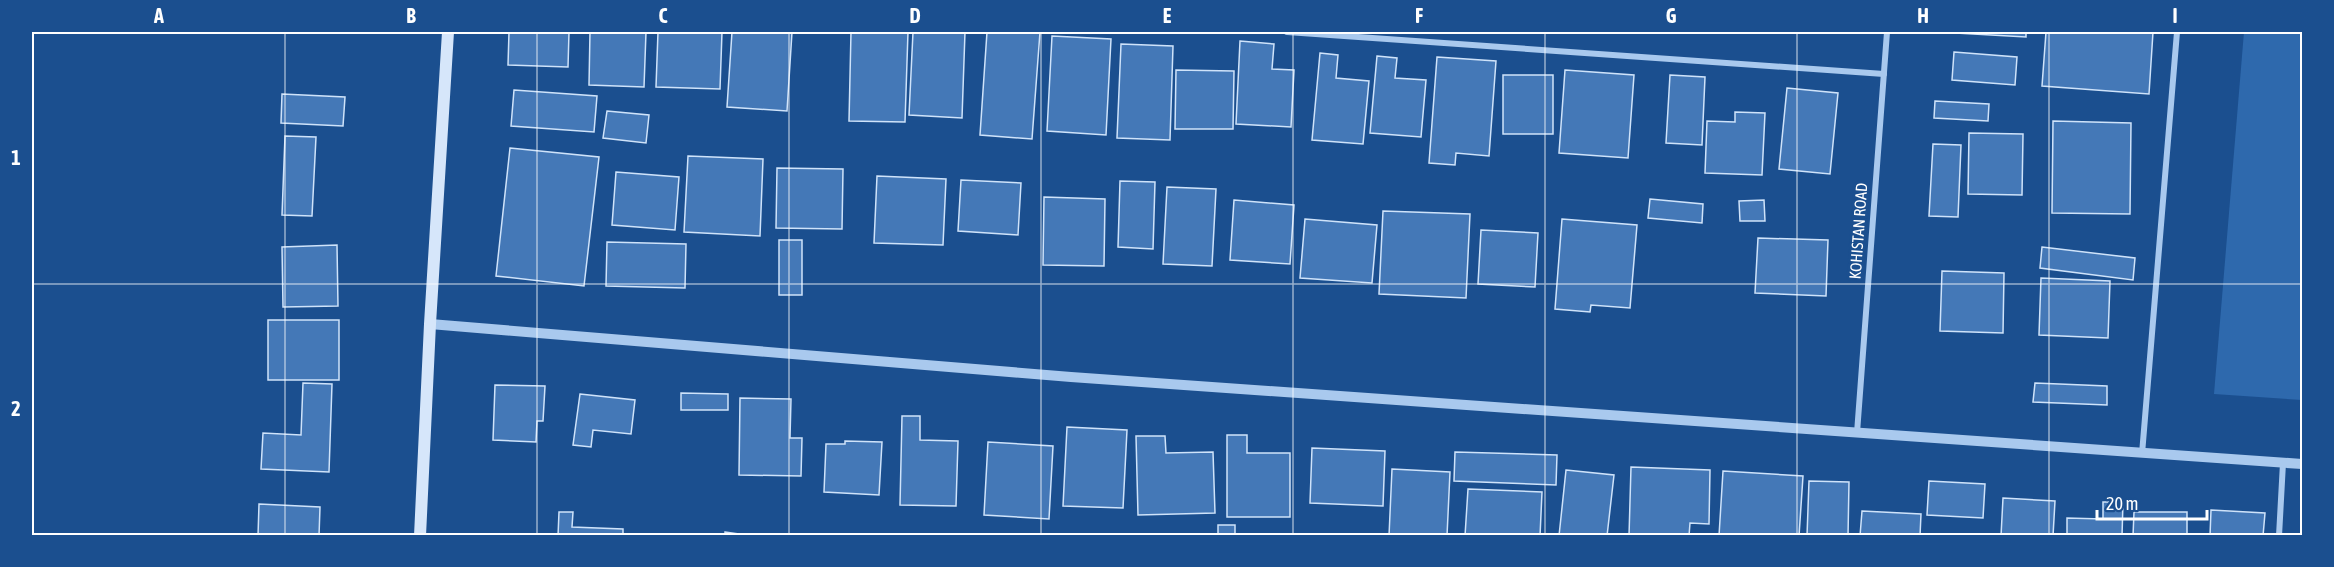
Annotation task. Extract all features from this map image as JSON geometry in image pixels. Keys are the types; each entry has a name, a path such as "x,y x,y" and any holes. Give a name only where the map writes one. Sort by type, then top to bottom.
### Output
{"main road":[{"path":"420,536 448,32"}],"street":[{"path":"1287,32 1884,74"},
{"name":"KOHISTAN ROAD","path":"1857,433 1887,32"},
{"path":"2142,454 2177,32"},
{"path":"430,324 1071,377 2302,465"},
{"path":"2279,536 2283,463"}],"shaded area":[{"path":"2244,32 2302,32 2302,400 2214,394"}],"building":[{"path":"509,32 569,32 568,67 508,65"},
{"path":"590,32 646,32 644,87 589,85"},
{"path":"658,32 722,32 720,89 656,87"},
{"path":"732,32 792,32 787,111 727,107"},
{"path":"851,32 908,32 905,122 849,121"},
{"path":"913,32 965,32 962,118 909,115"},
{"path":"987,32 1040,32 1032,139 980,135"},
{"path":"2026,32 2026,37 1956,33"},
{"path":"2046,32 2153,32 2149,94 2042,86"},
{"path":"1052,36 1111,39 1106,135 1047,131"},
{"path":"1240,41 1274,44 1272,69 1294,70 1291,127 1236,124"},
{"path":"1121,44 1173,46 1170,140 1117,138"},
{"path":"1954,52 2017,57 2015,85 1952,80"},
{"path":"1320,53 1338,55 1336,78 1369,81 1363,144 1312,140"},
{"path":"1377,56 1397,58 1395,78 1426,80 1421,137 1370,133"},
{"path":"1437,57 1496,61 1489,156 1456,153 1455,165 1429,163"},
{"path":"1176,70 1234,71 1233,129 1175,129"},
{"path":"1565,70 1634,75 1628,158 1559,153"},
{"path":"1503,75 1553,75 1553,134 1503,134"},
{"path":"1670,75 1705,77 1702,145 1666,143"},
{"path":"1787,88 1838,93 1830,174 1779,169"},
{"path":"514,90 597,96 594,132 511,126"},
{"path":"282,94 345,97 343,126 281,123"},
{"path":"1935,101 1989,104 1988,121 1934,118"},
{"path":"607,111 649,115 646,143 603,138"},
{"path":"1735,112 1765,113 1762,175 1705,173 1707,121 1735,122"},
{"path":"2053,121 2131,123 2130,214 2052,213"},
{"path":"1969,133 2023,134 2022,195 1968,194"},
{"path":"285,136 316,137 312,216 282,215"},
{"path":"1933,144 1961,145 1958,217 1929,216"},
{"path":"510,148 599,157 584,286 496,276"},
{"path":"688,156 763,159 760,236 684,232"},
{"path":"777,168 843,169 842,229 776,228"},
{"path":"616,172 679,177 675,230 612,225"},
{"path":"877,176 946,179 943,245 874,243"},
{"path":"961,180 1021,183 1018,235 958,231"},
{"path":"1120,181 1155,182 1153,249 1118,247"},
{"path":"1167,187 1216,189 1212,266 1163,264"},
{"path":"1044,197 1105,199 1104,266 1043,265"},
{"path":"1650,199 1703,204 1702,223 1648,218"},
{"path":"1234,200 1294,205 1290,264 1230,260"},
{"path":"1764,200 1765,221 1740,221 1739,201"},
{"path":"1383,211 1470,214 1466,298 1379,294"},
{"path":"1305,219 1377,225 1372,283 1300,278"},
{"path":"1562,219 1637,225 1630,308 1591,305 1590,312 1555,309"},
{"path":"1481,230 1538,233 1535,287 1478,284"},
{"path":"1758,238 1828,240 1826,296 1755,293"},
{"path":"779,240 802,240 802,295 779,295"},
{"path":"607,242 686,244 685,288 606,286"},
{"path":"337,245 338,306 283,307 282,247"},
{"path":"2042,247 2135,258 2133,280 2040,268"},
{"path":"1942,271 2004,273 2003,333 1940,331"},
{"path":"2041,278 2110,281 2108,338 2039,335"},
{"path":"268,320 339,320 339,380 268,380"},
{"path":"303,383 332,384 329,472 261,469 263,433 301,435"},
{"path":"2035,383 2107,386 2107,405 2033,402"},
{"path":"495,385 545,386 543,421 537,421 536,442 493,440"},
{"path":"681,393 728,394 728,410 681,410"},
{"path":"580,394 635,400 631,434 593,430 591,447 573,445"},
{"path":"740,398 791,399 790,438 802,438 801,476 739,475"},
{"path":"902,416 920,416 920,440 958,441 956,506 900,505"},
{"path":"1067,427 1127,430 1123,508 1063,506"},
{"path":"1227,435 1247,435 1247,453 1290,453 1290,517 1227,517"},
{"path":"1136,436 1165,436 1166,453 1213,452 1215,513 1138,515"},
{"path":"845,441 882,442 879,495 824,492 826,444 845,444"},
{"path":"988,442 1053,446 1049,519 984,515"},
{"path":"1312,448 1385,451 1383,506 1310,503"},
{"path":"1455,452 1557,455 1556,485 1454,481"},
{"path":"1631,467 1710,470 1709,524 1690,523 1689,536 1629,536"},
{"path":"1392,469 1450,472 1447,536 1389,536"},
{"path":"1566,470 1614,475 1607,536 1559,536"},
{"path":"1723,471 1803,476 1799,536 1719,536"},
{"path":"1809,481 1849,482 1848,536 1807,536"},
{"path":"1929,481 1985,484 1983,518 1927,515"},
{"path":"1468,489 1542,492 1540,536 1465,536"},
{"path":"2003,498 2055,501 2053,536 2001,536"},
{"path":"2103,502 2123,502 2122,536 2067,536 2067,518 2103,519"},
{"path":"259,504 320,507 319,536 258,536"},
{"path":"2211,510 2265,513 2263,536 2210,536"},
{"path":"1862,511 1921,514 1920,536 1860,536"},
{"path":"559,512 573,512 572,527 623,529 623,536 558,536"},
{"path":"2134,512 2187,512 2187,536 2133,536"},
{"path":"1218,525 1235,525 1235,536 1218,536"},
{"path":"725,532 753,536 725,536"}]}
